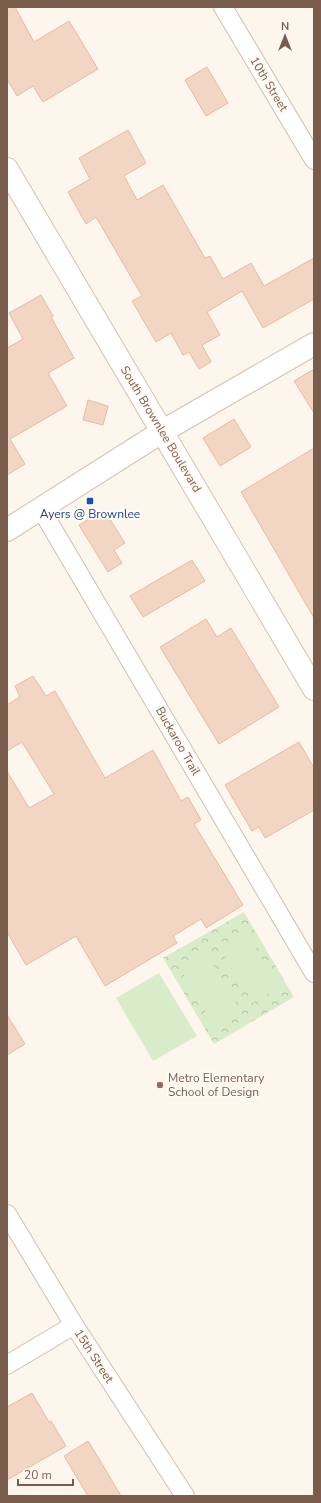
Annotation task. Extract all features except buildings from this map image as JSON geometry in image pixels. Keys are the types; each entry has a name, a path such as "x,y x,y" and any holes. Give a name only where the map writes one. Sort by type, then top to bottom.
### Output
{"main road":[{"name":"South Brownlee Boulevard","path":"7,169 314,689"},
{"path":"7,530 163,431 314,344"}],"street":[{"name":"10th Street","path":"224,7 314,160"},
{"name":"Buckaroo Trail","path":"41,509 314,973"},
{"name":"15th Street","path":"7,1214 74,1325 185,1496"},
{"path":"7,1365 74,1325"}],"green space":[{"path":"244,912 294,997 214,1044 163,958"},
{"path":"246,931 279,987 253,1003 219,947"},
{"path":"207,954 240,1010 214,1026 181,970"},
{"path":"159,973 197,1036 153,1061 116,998"}],"place":[{"name":"Ayers @ Brownlee","path":"90,501"},
{"name":"Metro Elementary School of Design","path":"160,1085"}]}
